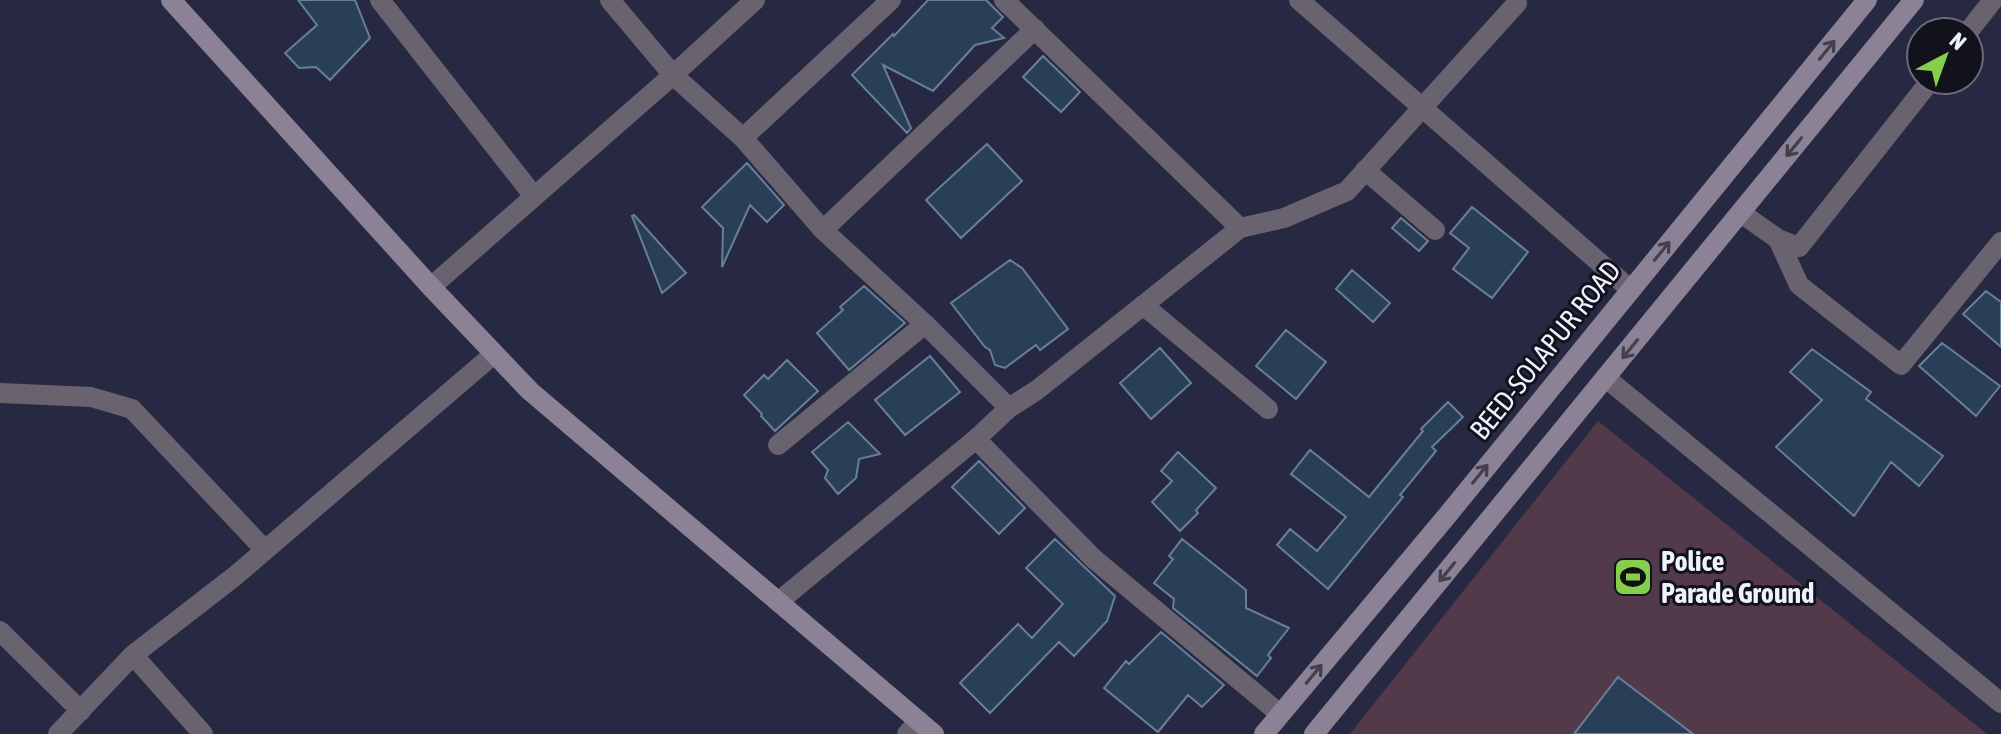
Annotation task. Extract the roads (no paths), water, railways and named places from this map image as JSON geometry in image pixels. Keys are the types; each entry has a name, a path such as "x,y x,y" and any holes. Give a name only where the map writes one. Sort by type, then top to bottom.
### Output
{"main road":[{"path":"171,0 431,287 530,391 778,602 920,730"},
{"name":"BEED-SOLAPUR ROAD","path":"1264,734 1446,517 1867,0"},
{"path":"1314,734 1914,0"}],"street":[{"path":"380,0 533,195"},
{"path":"610,0 673,75 743,138 823,230 925,324 1009,408"},
{"path":"431,287 755,0"},
{"path":"743,138 891,0"},
{"path":"1004,0 1240,228"},
{"path":"1299,0 1631,290"},
{"path":"1980,16 1993,0"},
{"path":"778,602 976,439 1009,408 1037,390 1240,228 1284,218 1347,191 1517,3"},
{"path":"823,230 1035,29"},
{"path":"1741,213 1778,239 1799,247 1918,96"},
{"path":"1365,170 1435,230"},
{"path":"1778,239 1799,285 1901,365 2001,242"},
{"path":"1143,305 1268,409"},
{"path":"778,445 925,324"},
{"path":"58,734 133,655 235,576 494,354"},
{"path":"1606,378 2001,703"},
{"path":"0,393 91,397 132,409 265,550"},
{"path":"976,439 1094,559 1280,714"},
{"path":"0,631 81,711"},
{"path":"133,655 203,734"}],"place":[{"name":"Police Parade Ground","path":"1633,577"}]}
